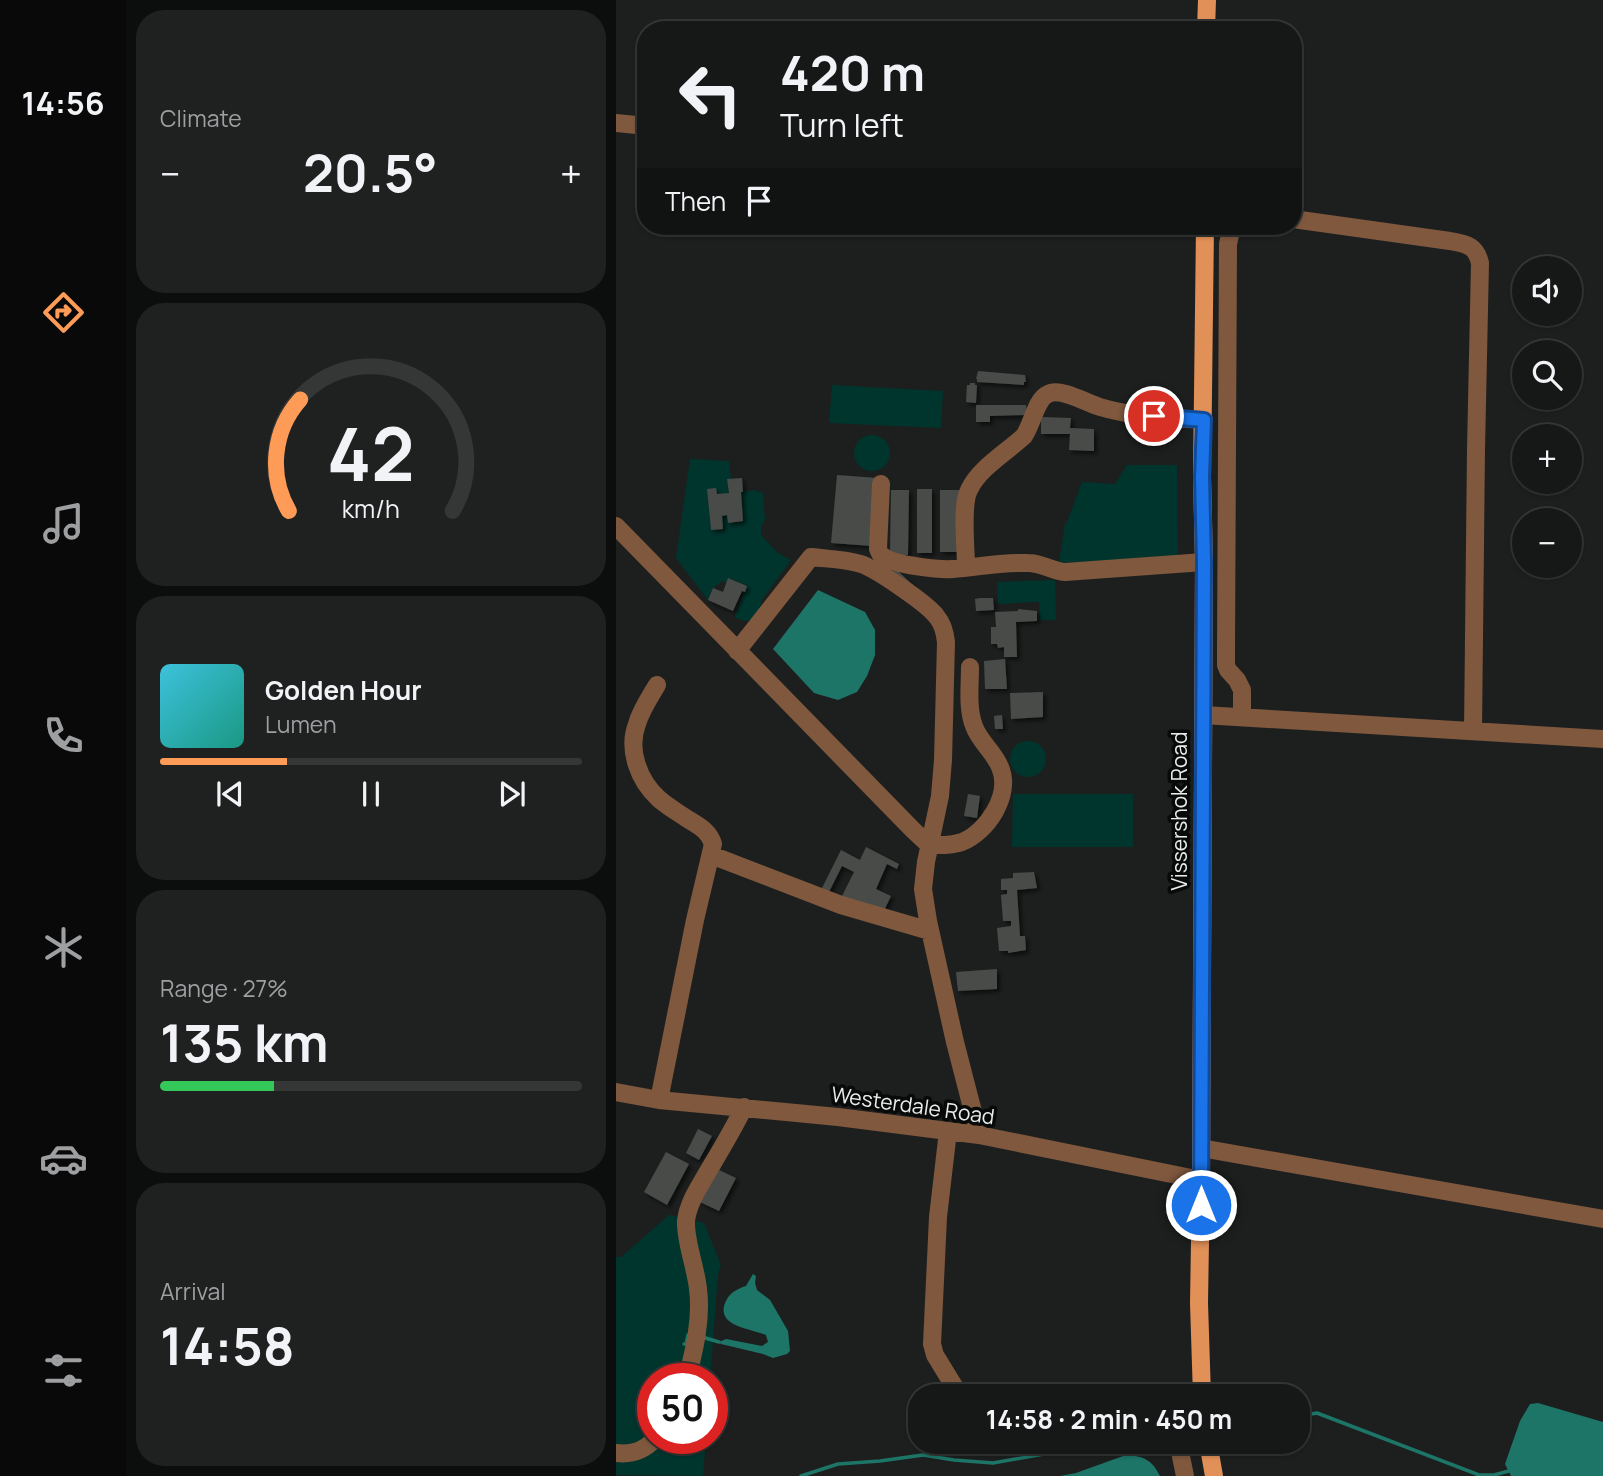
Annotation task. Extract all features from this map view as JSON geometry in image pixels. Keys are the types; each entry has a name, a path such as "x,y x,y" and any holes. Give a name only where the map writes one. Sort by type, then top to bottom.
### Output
{"main road":[{"path":"1206,21 1207,0"},
{"name":"Vissershok Road","path":"1202,1384 1199,1303 1205,235"},
{"path":"1210,1454 1214,1476"}],"street":[{"path":"616,124 637,125"},
{"path":"1302,220 1450,241 1469,246 1479,255 1473,731"},
{"path":"1230,235 1226,665 1242,690 1242,717"},
{"path":"966,567 965,512 968,491 979,475 1024,436 1041,399 1046,394 1062,393 1100,407 1128,413 1204,420"},
{"path":"881,484 878,548 880,555 890,560 935,569 1029,563 1065,572 1204,562"},
{"path":"616,526 929,845 957,844 974,836 992,817 1002,791 1001,768 974,729 971,716 970,667"},
{"path":"737,651 811,557 854,562 874,569 939,619 945,632 946,659 940,796 923,889 955,1042 979,1135"},
{"path":"657,685 637,722 633,737 636,765 656,797 703,828 713,844 659,1100"},
{"path":"1203,715 1603,739"},
{"path":"710,855 841,905 930,930"},
{"name":"Westerdale Road","path":"616,1092 659,1100 744,1107 979,1135 1201,1181"},
{"path":"691,1363 695,1350 699,1292 687,1236 689,1207 744,1107"},
{"path":"948,1131 938,1217 932,1344 935,1355 953,1384"},
{"path":"1200,1148 1603,1219"},
{"path":"616,1453 637,1452"},
{"path":"1180,1454 1185,1476"}],"shaded area":[{"path":"832,385 943,391 941,428 829,423"},
{"path":"872,435 885,440 890,453 885,466 872,471 859,466 854,453 859,440"},
{"path":"690,459 729,461 729,493 717,494 707,490 711,530 723,529 722,516 727,515 728,523 743,521 741,492 754,490 763,493 765,520 761,535 778,553 791,560 761,601 762,609 754,620 745,621 735,615 747,586 729,578 727,583 722,581 713,588 708,600 676,558"},
{"path":"1127,465 1177,465 1178,558 1059,563 1065,523 1082,482 1115,484"},
{"path":"1055,580 1056,620 1040,620 1039,602 998,604 997,582"},
{"path":"818,590 865,612 875,630 875,655 867,676 857,692 838,700 814,693 773,649"},
{"path":"1028,741 1041,746 1046,759 1041,772 1028,777 1015,772 1010,759 1015,746"},
{"path":"1013,794 1133,794 1133,847 1012,847"},
{"path":"669,1215 704,1223 721,1265 711,1363 637,1363 637,1454 705,1454 703,1476 616,1475 616,1257 621,1257"},
{"path":"753,1274 756,1276 757,1290 770,1300 788,1331 790,1351 787,1354 773,1358 719,1342 726,1339 762,1346 768,1342 766,1335 735,1324 725,1315 727,1299 746,1286"},
{"path":"1538,1403 1603,1422 1603,1476 1511,1476 1505,1464 1520,1421 1530,1404"},
{"path":"1126,1455 1147,1460 1160,1476 1060,1476 1076,1473"}],"building":[{"path":"978,371 1025,375 1026,382 1024,385 977,382"},
{"path":"967,385 977,385 976,403 966,402"},
{"path":"976,405 1026,405 1027,412 1026,415 990,416 990,422 976,422"},
{"path":"1041,417 1071,418 1070,428 1094,429 1094,451 1069,450 1070,434 1041,434"},
{"path":"837,475 878,478 872,546 831,543"},
{"path":"742,478 743,521 728,523 727,515 722,516 723,529 711,530 707,489 716,488 717,494 729,493 727,479"},
{"path":"917,489 932,489 932,553 917,553"},
{"path":"891,490 909,490 908,555 890,555"},
{"path":"940,490 959,490 960,552 940,552"},
{"path":"895,568 917,589 890,574"},
{"path":"728,578 747,586 733,611 708,600 713,588 723,592"},
{"path":"993,598 994,610 976,611 975,599"},
{"path":"1018,609 1037,611 1037,621 1016,622 1017,657 1004,657 1004,647 998,648 997,644 991,644 991,627 996,627 995,612"},
{"path":"1005,659 1007,689 985,689 984,661"},
{"path":"1043,692 1043,717 1011,719 1010,693"},
{"path":"1002,715 1003,729 995,729 994,716"},
{"path":"968,794 980,796 977,818 964,816"},
{"path":"866,847 899,864 897,869 887,864 876,889 891,896 882,915 841,898 854,872 842,866 827,896 820,892 841,850 860,860"},
{"path":"1034,872 1037,888 1017,890 1020,936 1025,936 1026,950 1008,953 999,951 997,928 1011,926 1011,921 1003,921 1001,895 1007,894 1007,890 1001,890 1001,879 1013,878 1013,873"},
{"path":"997,969 997,989 958,991 956,972"},
{"path":"698,1129 712,1136 699,1160 686,1153"},
{"path":"666,1152 689,1164 667,1205 644,1192"},
{"path":"717,1169 736,1178 719,1211 700,1202"}],"waterway":[{"path":"684,1344 688,1335"},
{"path":"702,1337 719,1342"},
{"path":"1310,1414 1317,1413 1479,1475 1509,1471"},
{"path":"801,1476 838,1464 923,1455 993,1463 1044,1454"}],"route":[{"path":"1154,416 1204,420 1201,1205"}]}
